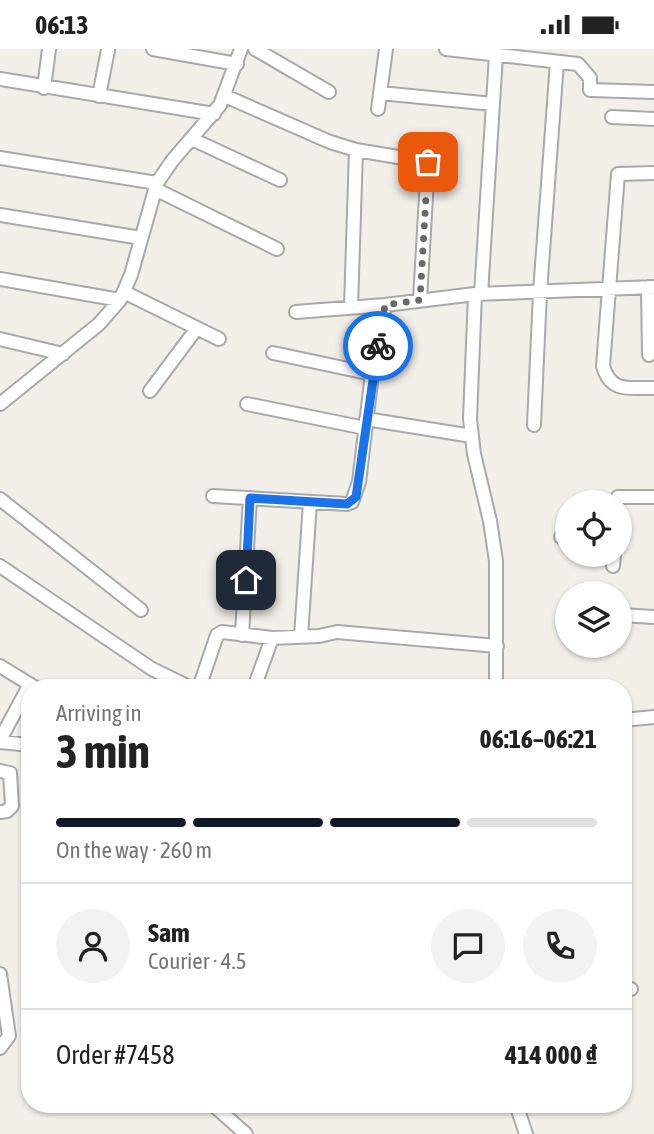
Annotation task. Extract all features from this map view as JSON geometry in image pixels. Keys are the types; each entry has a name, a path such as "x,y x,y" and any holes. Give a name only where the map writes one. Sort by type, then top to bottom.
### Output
{"street":[{"path":"44,87 49,49"},
{"path":"153,49 237,64"},
{"path":"0,404 99,324 122,296 156,186 172,160 215,114 225,96 241,49"},
{"path":"255,49 329,92"},
{"path":"378,109 386,49"},
{"path":"446,49 578,64 590,78 590,90 654,92"},
{"path":"578,64 579,49"},
{"path":"99,96 108,50"},
{"path":"496,55 471,361 472,436 494,539 496,679"},
{"path":"534,425 540,292 557,62"},
{"path":"0,79 215,114"},
{"path":"380,93 493,104"},
{"path":"225,96 314,136 356,150 428,162 420,300"},
{"path":"612,117 654,119"},
{"path":"192,139 280,180"},
{"path":"351,307 356,150"},
{"path":"0,158 156,186 277,249"},
{"path":"654,173 618,174 603,366 607,379 617,387 654,388"},
{"path":"0,215 141,238"},
{"path":"0,279 122,296 219,339"},
{"path":"296,312 478,294 651,287 649,355"},
{"path":"213,496 347,504 356,497 372,374 385,305"},
{"path":"150,391 197,328"},
{"path":"0,339 63,354"},
{"path":"274,353 372,374"},
{"path":"247,404 472,436"},
{"path":"632,496 654,497"},
{"path":"243,635 250,498"},
{"path":"0,499 141,610"},
{"path":"302,637 310,502"},
{"path":"0,566 144,664 175,679"},
{"path":"632,616 654,617"},
{"path":"195,679 219,633 272,638 337,632 497,646"},
{"path":"257,679 272,638"},
{"path":"0,666 21,679"},
{"path":"21,706 0,741 21,744"},
{"path":"632,719 654,717"},
{"path":"0,771 10,773 12,806 8,811 0,813"},
{"path":"0,974 9,1036 0,1048"},
{"path":"222,1113 246,1134"},
{"path":"519,1113 526,1134"}],"way so far":[{"path":"378,346 385,305 420,300 421,239 428,162"}],"route":[{"path":"246,580 250,498 347,504 356,497 378,346"}]}
